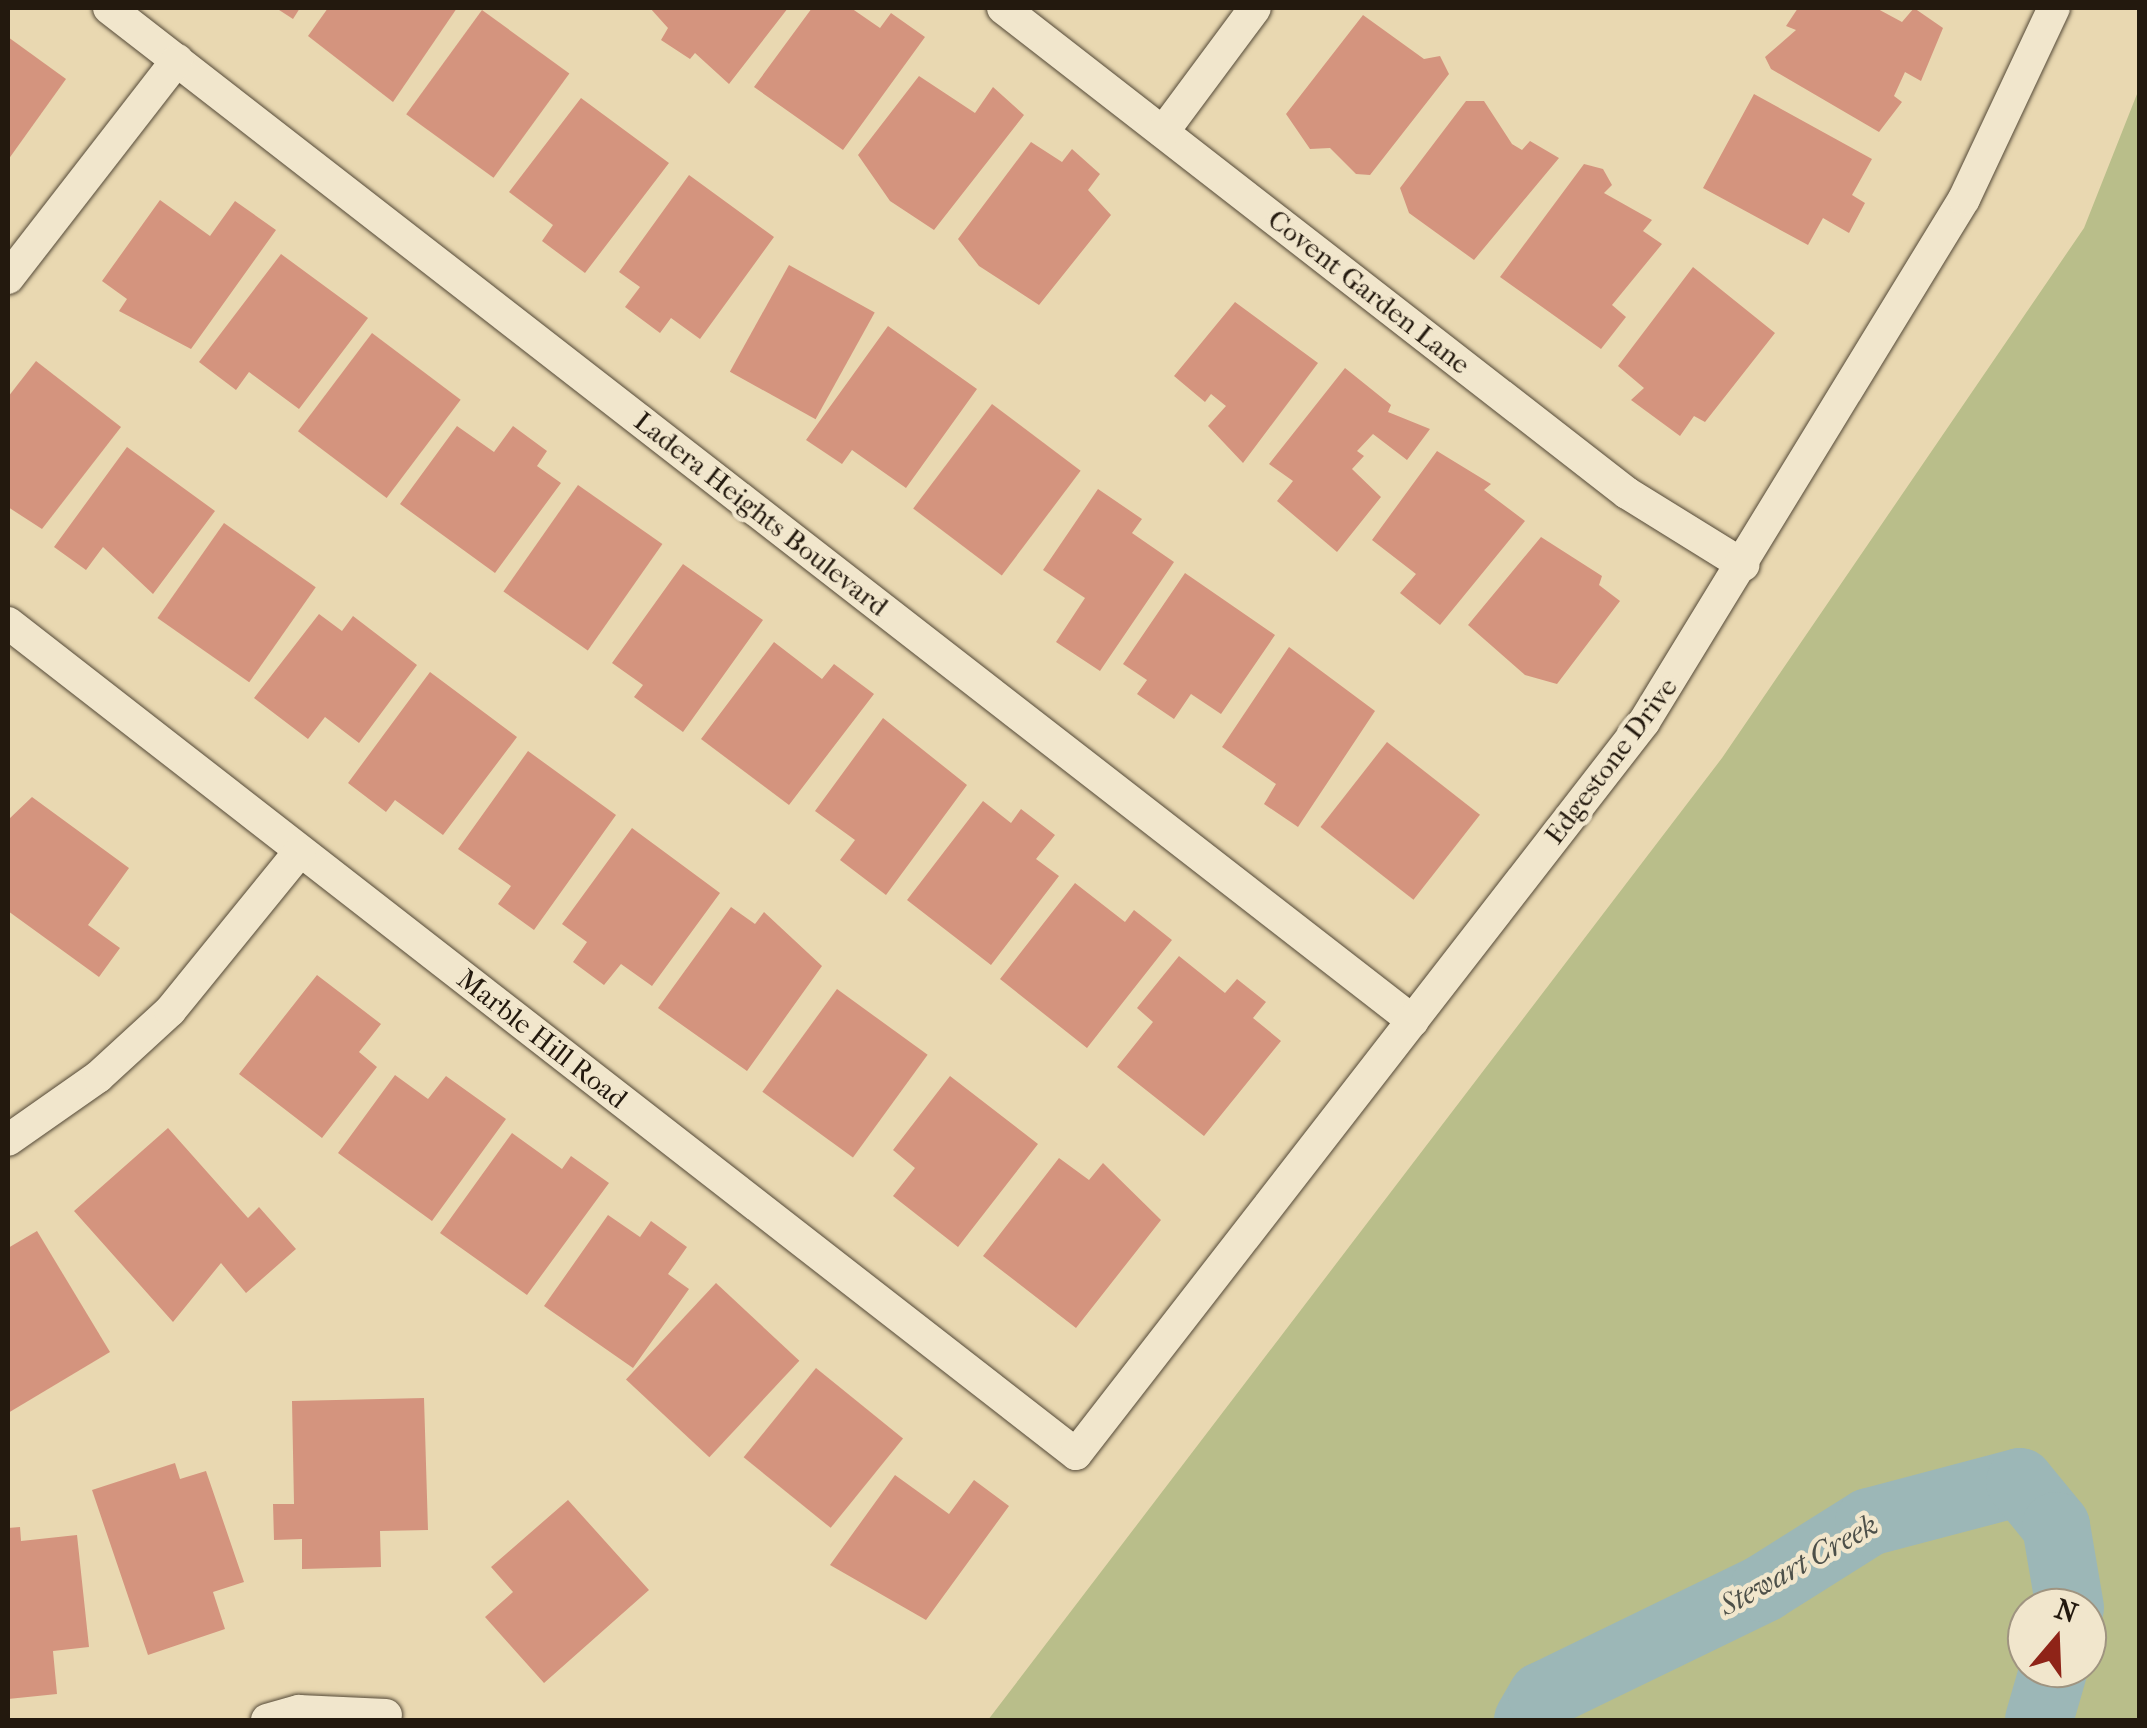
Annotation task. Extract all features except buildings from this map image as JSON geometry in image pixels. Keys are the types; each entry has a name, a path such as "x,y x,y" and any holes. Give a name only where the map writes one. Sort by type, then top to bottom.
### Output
{"street":[{"name":"Ladera Heights Boulevard","path":"109,8 1412,1020"},
{"name":"Covent Garden Lane","path":"1003,8 1627,493 1743,565"},
{"path":"1163,132 1255,8"},
{"name":"Edgestone Drive","path":"1076,1454 1644,722 1992,150 2054,8"},
{"path":"8,278 177,60"},
{"name":"Marble Hill Road","path":"8,623 1076,1454"},
{"path":"8,1140 98,1077 170,1011 300,851"},
{"path":"267,1720 300,1711 386,1715"}],"green space":[{"path":"2139,89 2139,1720 988,1720 1722,758 2084,228"}],"waterway":[{"name":"Stewart Creek","path":"1528,1720 1542,1696 1764,1588 1869,1522 2020,1482 2056,1526 2067,1588"},
{"name":"Stewart Creek","path":"2039,1720 2048,1688"}]}
